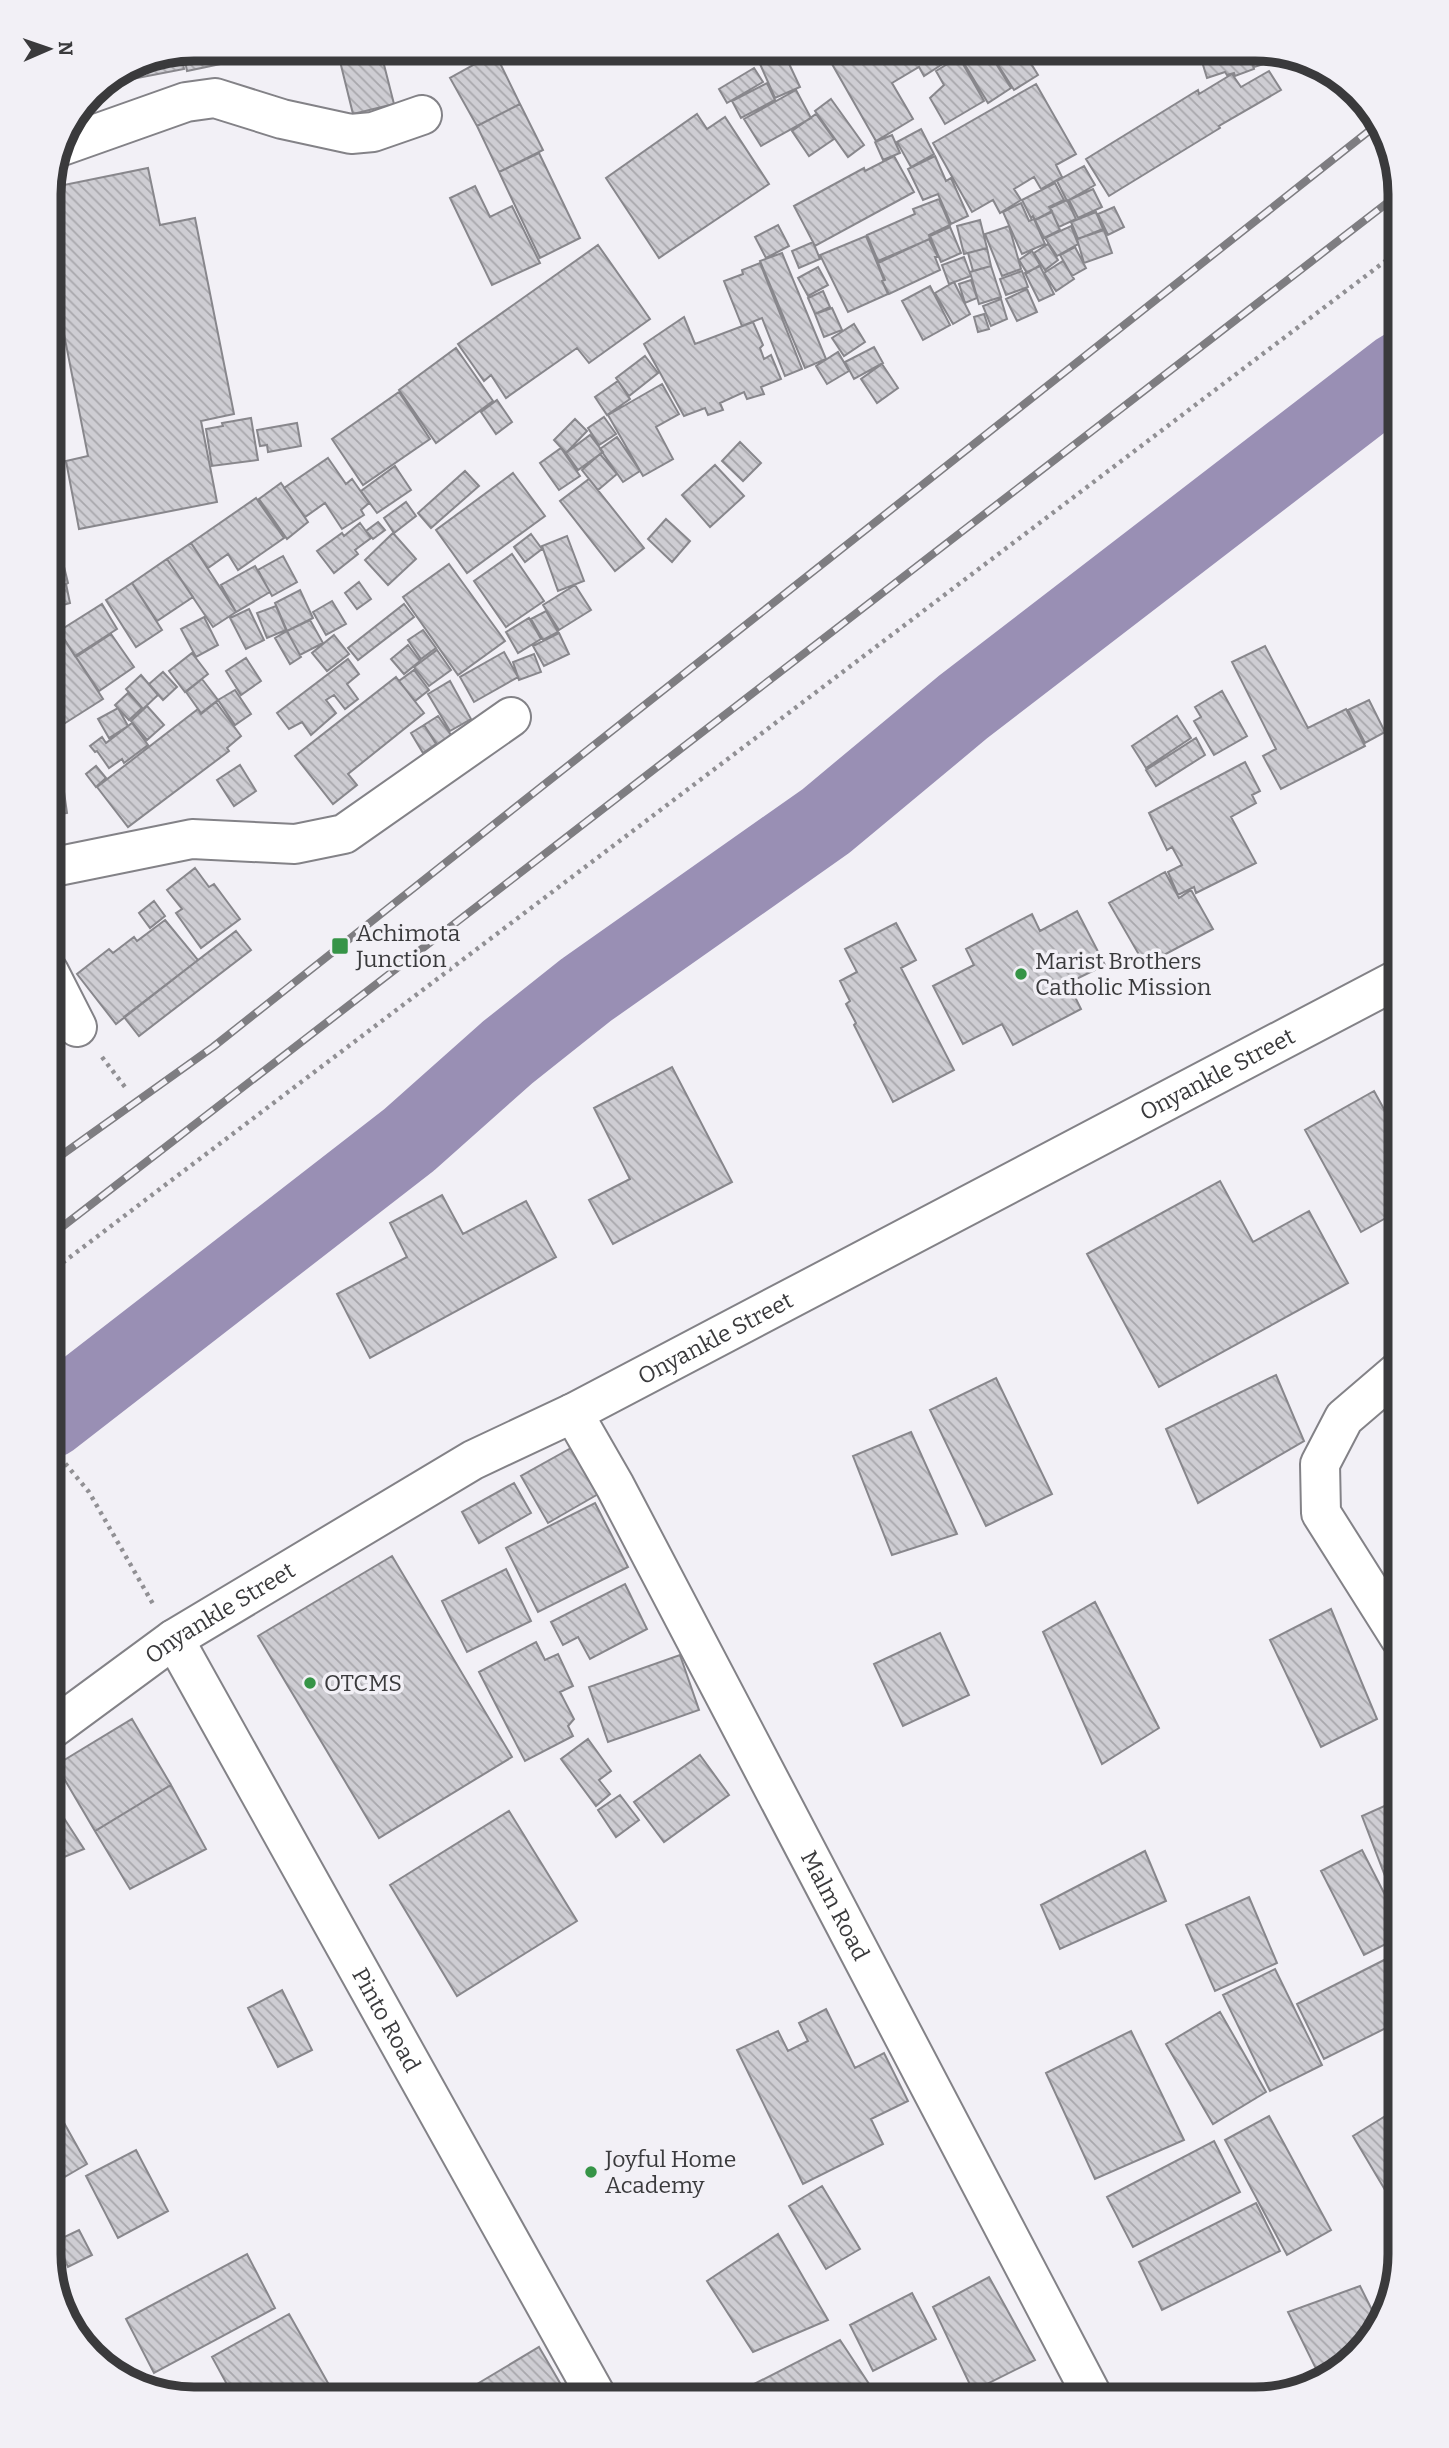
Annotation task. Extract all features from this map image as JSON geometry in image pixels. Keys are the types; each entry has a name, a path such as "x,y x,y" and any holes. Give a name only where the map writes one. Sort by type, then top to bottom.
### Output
{"street":[{"path":"71,143 186,102 215,98 282,119 351,134 373,132 422,115"},
{"path":"62,865 192,839 295,844 344,834 511,717"},
{"name":"Onyankle Street","path":"61,1722 174,1639 473,1460 573,1413 1388,984"},
{"path":"62,997 77,1027"},
{"path":"1388,1380 1344,1418 1320,1464 1321,1513 1388,1620"},
{"name":"Malm Road","path":"573,1413 615,1486 1088,2387"},
{"name":"Pinto Road","path":"174,1639 591,2386"}],"path":[{"path":"61,1264 1388,259"},
{"path":"61,1459 89,1492 174,1639"}],"building":[{"path":"183,62 184,69 126,80 143,71 168,64"},
{"path":"185,62 230,62 187,71"},
{"path":"340,62 383,62 394,104 353,114"},
{"path":"479,62 499,62 520,104 477,126 450,78"},
{"path":"788,62 800,87 775,98 760,64"},
{"path":"939,62 941,65 924,76 919,67 892,83 913,119 876,141 832,64"},
{"path":"951,62 962,62 984,101 945,124 930,98 944,85 936,71"},
{"path":"963,62 995,62 1011,88 988,103"},
{"path":"996,62 1030,62 1038,75 1014,90"},
{"path":"1202,62 1252,62 1254,69 1235,76 1234,73 1227,75 1225,72 1207,78"},
{"path":"1252,62 1269,63 1254,67"},
{"path":"754,68 763,82 727,103 719,89"},
{"path":"1269,71 1281,90 1109,196 1086,159 1198,90 1199,94 1232,74 1241,87"},
{"path":"767,83 775,100 741,118 732,101"},
{"path":"1036,84 1076,154 1056,165 1062,177 1041,189 1034,177 1014,189 1021,200 1000,213 993,200 972,212 933,143"},
{"path":"796,90 811,118 761,146 744,119"},
{"path":"831,99 864,145 848,157 815,111"},
{"path":"520,104 543,150 499,172 477,126"},
{"path":"697,114 707,129 725,117 769,184 659,258 606,178"},
{"path":"816,114 834,139 809,156 792,131"},
{"path":"921,129 934,154 911,167 897,142"},
{"path":"892,135 900,153 883,160 875,142"},
{"path":"539,153 580,238 540,258 499,172"},
{"path":"894,156 914,192 815,246 794,206 864,168 865,171"},
{"path":"935,156 946,181 951,178 968,216 951,224 938,194 923,200 908,169"},
{"path":"1084,166 1095,185 1067,201 1057,181"},
{"path":"148,168 160,225 195,218 234,414 201,421 217,502 79,529 66,461 88,456 62,324 62,185"},
{"path":"1055,183 1064,200 1049,207 1052,211 1035,220 1033,216 1031,218 1022,200"},
{"path":"475,186 490,217 512,206 540,263 492,285 450,198"},
{"path":"1093,189 1102,207 1078,218 1069,200"},
{"path":"939,199 950,225 929,235 930,239 878,261 867,235 915,214 913,209"},
{"path":"1067,200 1076,219 1059,227 1050,208"},
{"path":"1021,203 1029,221 1034,219 1045,244 1022,254 1003,212"},
{"path":"1114,207 1124,227 1108,235 1098,214"},
{"path":"1052,212 1060,230 1044,238 1035,220"},
{"path":"1096,212 1103,229 1078,239 1071,222"},
{"path":"980,220 987,248 964,254 957,226"},
{"path":"778,225 789,246 766,258 755,237"},
{"path":"1009,226 1021,269 1002,276 985,234"},
{"path":"1071,226 1078,244 1057,256 1045,238"},
{"path":"950,227 961,253 941,262 930,236"},
{"path":"1104,230 1112,253 1084,263 1077,239"},
{"path":"866,236 888,294 848,312 820,255"},
{"path":"929,239 938,257 935,257 940,270 889,294 882,281 885,280 878,263"},
{"path":"813,242 820,259 799,268 792,251"},
{"path":"1048,244 1058,260 1045,270 1034,253"},
{"path":"598,245 650,319 589,363 577,348 506,398 491,375 484,381 458,344"},
{"path":"1075,247 1086,268 1072,276 1060,255"},
{"path":"987,248 991,266 973,271 968,253"},
{"path":"1032,251 1040,265 1027,273 1019,260"},
{"path":"782,253 826,359 805,368 760,261"},
{"path":"964,257 971,276 949,284 942,265"},
{"path":"1063,261 1074,279 1056,291 1044,273"},
{"path":"760,263 802,369 785,376 762,318 742,326 724,281 743,274 742,270"},
{"path":"991,266 1001,297 979,304 970,272"},
{"path":"1040,266 1054,294 1039,301 1025,273"},
{"path":"818,267 828,285 808,296 798,278"},
{"path":"1022,271 1028,287 1006,295 1000,279"},
{"path":"971,280 977,298 965,303 959,284"},
{"path":"954,282 970,314 953,324 935,293"},
{"path":"930,286 950,325 923,340 902,301"},
{"path":"1027,289 1037,312 1017,321 1006,299"},
{"path":"823,291 830,307 815,314 808,298"},
{"path":"1001,299 1007,319 991,326 983,306"},
{"path":"832,308 842,330 824,337 815,314"},
{"path":"984,314 989,329 978,332 974,317"},
{"path":"684,317 695,344 753,322 763,345 760,348 764,359 771,355 781,379 761,387 764,394 747,399 744,392 720,403 723,410 708,415 705,408 684,416 644,344"},
{"path":"854,324 865,342 844,356 832,338"},
{"path":"874,347 883,363 854,379 845,362"},
{"path":"456,348 493,401 436,443 399,390"},
{"path":"838,352 849,371 827,384 816,366"},
{"path":"645,356 658,373 629,396 616,378"},
{"path":"882,364 898,388 877,403 861,379"},
{"path":"618,381 630,399 607,415 595,397"},
{"path":"662,384 679,414 656,427 673,459 643,476 608,415"},
{"path":"399,392 430,439 363,485 332,439"},
{"path":"497,400 512,422 496,434 481,412"},
{"path":"604,417 616,434 599,445 588,428"},
{"path":"251,418 258,460 212,466 206,429"},
{"path":"575,419 587,431 566,453 554,440"},
{"path":"297,423 301,446 268,452 267,445 260,446 257,430"},
{"path":"590,435 603,452 578,470 566,453"},
{"path":"617,437 640,471 623,482 600,449"},
{"path":"740,442 761,463 743,481 722,461"},
{"path":"561,448 580,476 559,490 540,463"},
{"path":"600,454 617,474 598,490 582,470"},
{"path":"328,458 346,484 352,479 369,503 361,510 364,515 342,529 325,503 305,517 284,488"},
{"path":"715,465 744,496 710,527 682,495"},
{"path":"395,466 411,490 377,513 361,491"},
{"path":"465,471 479,486 431,528 418,513"},
{"path":"513,473 545,516 467,573 436,530"},
{"path":"589,479 644,548 615,571 560,501"},
{"path":"281,483 308,522 287,539 259,499"},
{"path":"256,498 284,538 238,570 228,554 208,568 191,543"},
{"path":"406,502 416,516 394,533 384,518"},
{"path":"666,519 690,541 672,562 648,539"},
{"path":"378,522 385,530 373,539 366,531"},
{"path":"360,523 371,538 355,550 358,554 334,573 317,551 342,533 344,536"},
{"path":"393,533 416,559 388,585 365,560"},
{"path":"531,534 542,549 525,562 514,547"},
{"path":"567,536 584,581 558,591 542,546"},
{"path":"191,543 236,612 213,627 167,559"},
{"path":"512,554 544,601 506,627 474,581"},
{"path":"283,556 297,582 272,596 258,570"},
{"path":"62,558 68,583 70,603 62,605"},
{"path":"167,559 193,597 157,621 132,583"},
{"path":"449,564 505,641 458,675 403,597"},
{"path":"255,566 270,592 236,612 221,585"},
{"path":"359,582 371,599 357,609 345,593"},
{"path":"132,583 162,630 136,647 106,600"},
{"path":"575,585 591,610 559,630 543,605"},
{"path":"300,590 313,618 287,631 275,603"},
{"path":"332,601 346,624 326,635 313,612"},
{"path":"102,604 117,629 75,656 62,635 62,629"},
{"path":"404,604 414,617 358,660 348,648"},
{"path":"276,606 286,630 267,638 257,613"},
{"path":"249,609 264,640 246,649 230,618"},
{"path":"546,611 558,632 543,640 531,619"},
{"path":"204,617 218,645 196,657 181,629"},
{"path":"529,618 541,639 518,653 506,632"},
{"path":"310,620 323,643 300,655 287,631"},
{"path":"423,630 436,648 421,659 408,640"},
{"path":"287,631 301,657 290,664 275,638"},
{"path":"559,633 569,654 544,666 533,646"},
{"path":"111,634 134,667 99,691 76,657"},
{"path":"62,635 103,699 62,725"},
{"path":"334,635 349,654 327,671 312,653"},
{"path":"408,645 420,661 404,674 391,659"},
{"path":"1265,646 1308,728 1346,709 1365,746 1281,789 1263,756 1276,749 1232,662"},
{"path":"437,650 451,670 429,686 414,667"},
{"path":"504,652 518,677 474,702 460,677"},
{"path":"192,653 208,674 185,692 169,671"},
{"path":"534,654 541,672 519,680 513,662"},
{"path":"246,658 261,681 241,695 226,671"},
{"path":"348,659 359,674 347,684 358,699 345,709 334,695 326,700 336,713 311,735 302,722 289,729 277,713"},
{"path":"414,670 429,690 415,701 399,681"},
{"path":"163,672 177,687 163,700 149,684"},
{"path":"141,675 158,695 143,709 126,689"},
{"path":"396,677 424,713 348,774 357,785 333,804 295,756"},
{"path":"202,679 218,700 201,713 186,692"},
{"path":"450,681 471,719 450,731 428,694"},
{"path":"235,690 251,714 235,725 218,700"},
{"path":"1222,691 1247,736 1214,755 1194,721 1201,717 1195,707"},
{"path":"128,693 142,708 129,720 115,705"},
{"path":"1369,700 1385,732 1365,743 1348,710"},
{"path":"216,702 241,736 227,748 229,751 128,827 97,787 198,709 201,714"},
{"path":"147,706 164,725 147,740 131,721"},
{"path":"118,708 128,726 109,738 98,719"},
{"path":"438,716 453,738 439,747 424,725"},
{"path":"1177,716 1191,738 1146,768 1132,746"},
{"path":"132,723 148,745 124,763 122,759 109,768 90,746 102,737 106,743"},
{"path":"424,725 436,744 423,753 411,733"},
{"path":"1196,738 1205,755 1156,786 1146,770"},
{"path":"1245,762 1260,791 1252,795 1256,803 1231,817 1256,863 1196,893 1194,887 1178,895 1168,872 1182,865 1172,847 1167,850 1149,813"},
{"path":"240,765 256,791 234,806 217,780"},
{"path":"96,766 106,778 96,787 86,774"},
{"path":"62,792 64,792 67,813 62,814"},
{"path":"195,868 209,887 214,884 240,919 201,948 176,913 182,909 167,890"},
{"path":"1165,872 1179,898 1191,890 1213,929 1145,965 1109,903"},
{"path":"154,901 165,916 150,928 139,913"},
{"name":"Marist Brothers Catholic Mission","path":"1077,911 1105,965 1068,983 1081,1009 1013,1045 1002,1024 963,1044 933,986 974,965 966,949 1032,914 1040,931"},
{"path":"165,920 198,960 116,1024 77,974 109,949 113,953 134,937 137,941"},
{"path":"896,923 916,960 901,968 954,1070 893,1102 854,1025 856,1023 846,1004 850,1001 840,981 857,972 845,949"},
{"path":"236,931 251,950 139,1036 124,1017"},
{"path":"672,1067 732,1182 613,1244 589,1200 630,1179 594,1108"},
{"path":"1374,1091 1388,1116 1388,1217 1361,1232 1305,1130"},
{"path":"1220,1181 1253,1242 1309,1211 1348,1283 1159,1387 1087,1254"},
{"path":"442,1195 463,1234 526,1201 556,1257 370,1358 337,1294 407,1257 390,1223"},
{"path":"1276,1375 1304,1441 1198,1503 1166,1429"},
{"path":"996,1378 1052,1494 986,1526 930,1410"},
{"path":"911,1432 957,1534 892,1555 853,1456"},
{"path":"580,1443 607,1489 548,1523 521,1476"},
{"path":"514,1483 531,1513 479,1543 462,1512"},
{"path":"595,1503 628,1567 538,1612 506,1548"},
{"path":"392,1556 512,1757 379,1838 258,1636"},
{"path":"506,1569 531,1621 467,1652 442,1601"},
{"path":"625,1584 647,1629 590,1659 578,1637 563,1645 551,1622"},
{"path":"1095,1602 1159,1728 1102,1764 1043,1632"},
{"path":"1331,1609 1377,1719 1321,1747 1270,1640"},
{"path":"940,1633 969,1695 903,1726 874,1664"},
{"path":"536,1642 545,1660 558,1654 573,1686 560,1692 574,1719 568,1726 573,1736 525,1761 479,1672"},
{"path":"680,1655 699,1710 608,1742 589,1687"},
{"path":"132,1719 171,1785 95,1831 61,1774 61,1762"},
{"path":"588,1739 611,1771 599,1780 610,1794 596,1806 561,1759"},
{"path":"700,1755 729,1795 664,1842 634,1802"},
{"path":"171,1785 206,1849 130,1889 95,1831"},
{"path":"620,1795 639,1820 616,1837 598,1810"},
{"path":"1388,1804 1388,1884 1362,1816"},
{"path":"509,1811 577,1921 457,1996 390,1885"},
{"path":"61,1814 84,1849 61,1858"},
{"path":"1362,1850 1388,1901 1388,1943 1364,1955 1321,1871"},
{"path":"1145,1851 1166,1901 1060,1949 1041,1905"},
{"path":"1249,1897 1277,1963 1215,1991 1186,1925"},
{"path":"1388,1958 1388,2027 1324,2059 1297,2004"},
{"path":"1275,1969 1322,2065 1270,2091 1223,1995"},
{"path":"282,1990 312,2050 278,2067 248,2008"},
{"path":"826,2009 855,2068 884,2053 908,2101 871,2119 883,2144 803,2184 737,2050 778,2031 788,2051 808,2041 799,2023"},
{"path":"1220,2012 1266,2092 1213,2124 1166,2044"},
{"path":"1131,2031 1184,2140 1095,2179 1046,2073"},
{"path":"1388,2114 1388,2195 1353,2136"},
{"path":"1269,2116 1331,2230 1287,2255 1225,2140"},
{"path":"61,2118 87,2164 61,2179"},
{"path":"1214,2141 1240,2192 1133,2247 1107,2197"},
{"path":"136,2150 168,2211 118,2238 86,2176"},
{"path":"822,2186 860,2249 826,2269 789,2206"},
{"path":"1256,2203 1280,2251 1162,2310 1139,2262"},
{"path":"79,2230 92,2255 68,2267 61,2252 61,2239"},
{"path":"778,2234 828,2320 753,2352 707,2281"},
{"path":"247,2254 275,2308 154,2373 126,2319"},
{"path":"989,2277 1035,2360 982,2387 971,2387 933,2307"},
{"path":"1360,2286 1374,2313 1349,2348 1317,2371 1288,2312"},
{"path":"912,2293 936,2339 873,2371 850,2325"},
{"path":"289,2314 330,2386 228,2386 212,2357"},
{"path":"840,2340 871,2387 749,2387"},
{"path":"539,2347 562,2386 473,2386"}],"waterway":[{"path":"61,1409 409,1140 508,1052 586,990 826,821 963,707 1388,380"}],"railway":[{"path":"62,1155 213,1047 1371,130"},
{"path":"61,1227 1388,202"}],"place":[{"name":"Achimota Junction","path":"340,946"},
{"name":"Marist Brothers Catholic Mission","path":"1021,974"},
{"name":"OTCMS","path":"310,1683"},
{"name":"Joyful Home Academy","path":"591,2172"}]}
